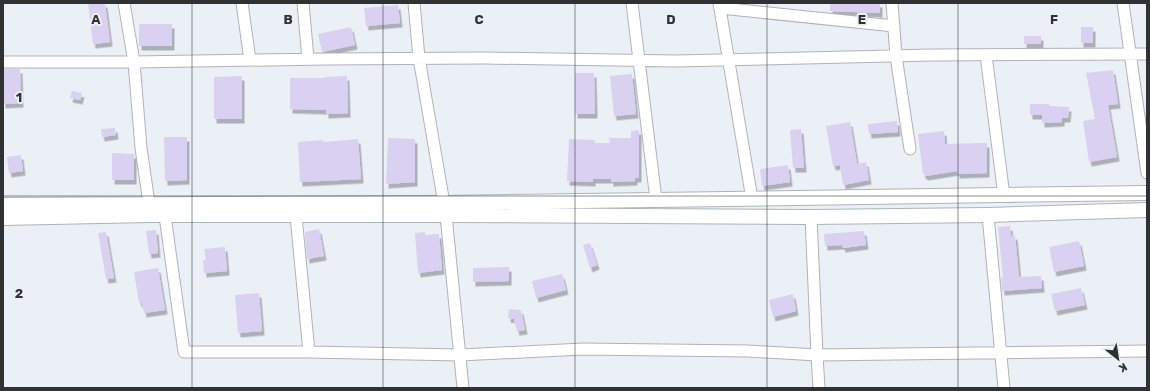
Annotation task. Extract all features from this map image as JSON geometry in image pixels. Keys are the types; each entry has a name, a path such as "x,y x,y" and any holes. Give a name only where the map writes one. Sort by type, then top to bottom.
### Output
{"street":[{"path":"124,3 134,62 141,148 149,203"},
{"path":"242,3 250,60"},
{"path":"303,3 308,59"},
{"path":"414,3 420,58 445,209 463,388"},
{"path":"632,3 656,200"},
{"path":"892,3 896,56 910,148"},
{"path":"1123,3 1147,173"},
{"path":"752,198 720,6 894,26"},
{"path":"3,62 134,62 420,58 639,60 1147,54"},
{"path":"986,55 1004,196"},
{"path":"3,218 296,216 656,200 1147,194"},
{"path":"3,205 149,203 811,217 988,215 1147,210"},
{"path":"988,215 1004,388"},
{"path":"165,216 184,352 309,352 460,355 583,349 748,351 817,355 1147,351"},
{"path":"296,216 309,352"},
{"path":"811,217 819,388"}],"building":[{"path":"88,3 105,3 110,42 93,44"},
{"path":"830,3 880,3 880,13 830,11"},
{"path":"398,5 400,23 366,26 364,8"},
{"path":"139,24 172,24 172,46 139,46"},
{"path":"351,27 355,45 322,52 318,34"},
{"path":"1081,27 1093,27 1093,43 1081,43"},
{"path":"1024,36 1041,36 1041,44 1024,44"},
{"path":"3,69 20,69 21,103 3,104"},
{"path":"1113,70 1118,104 1108,105 1117,157 1089,162 1083,121 1095,119 1086,73"},
{"path":"575,73 594,73 595,114 575,114"},
{"path":"632,74 636,114 614,116 610,76"},
{"path":"242,76 242,119 214,119 214,77"},
{"path":"347,76 348,113 326,114 326,110 290,109 290,78 325,78"},
{"path":"72,91 82,93 80,100 70,98"},
{"path":"1030,104 1049,104 1049,106 1069,107 1068,118 1062,118 1062,122 1042,123 1042,115 1030,115"},
{"path":"897,121 898,132 869,134 868,124"},
{"path":"850,122 857,164 866,162 869,180 843,185 840,165 833,166 826,126"},
{"path":"115,128 116,135 102,137 101,129"},
{"path":"801,129 804,168 793,168 790,130"},
{"path":"639,130 639,178 635,178 635,181 611,182 611,179 593,179 593,182 567,181 569,139 595,140 595,143 610,143 609,138 631,138 631,131"},
{"path":"944,131 945,144 987,143 987,173 957,174 957,171 926,176 923,174 918,134"},
{"path":"164,137 187,137 187,180 165,181"},
{"path":"388,138 415,139 415,182 386,184"},
{"path":"358,139 361,179 300,182 298,142 323,140 323,142"},
{"path":"112,153 134,154 134,180 112,180"},
{"path":"21,155 23,171 9,173 7,157"},
{"path":"788,165 790,182 762,186 760,169"},
{"path":"1010,226 1011,236 1015,235 1019,277 1041,276 1042,288 1002,291 1001,278 1003,278 998,227"},
{"path":"319,229 324,256 307,259 305,232"},
{"path":"156,230 158,253 149,254 146,231"},
{"path":"864,231 866,245 843,248 842,245 825,246 824,234"},
{"path":"106,232 114,278 106,279 98,233"},
{"path":"425,232 425,235 439,234 442,270 418,273 415,233"},
{"path":"1079,241 1084,266 1054,272 1049,247"},
{"path":"590,243 597,265 590,268 583,245"},
{"path":"225,247 227,271 204,273 203,260 206,260 204,249"},
{"path":"509,267 509,281 473,282 473,268"},
{"path":"158,268 165,310 144,313 142,302 139,303 134,272"},
{"path":"562,274 566,290 536,298 532,281"},
{"path":"1081,288 1085,305 1055,311 1051,294"},
{"path":"259,293 262,331 238,333 235,295"},
{"path":"793,294 796,311 773,317 769,300"},
{"path":"509,309 521,310 525,330 517,331 514,319 508,318"}]}
